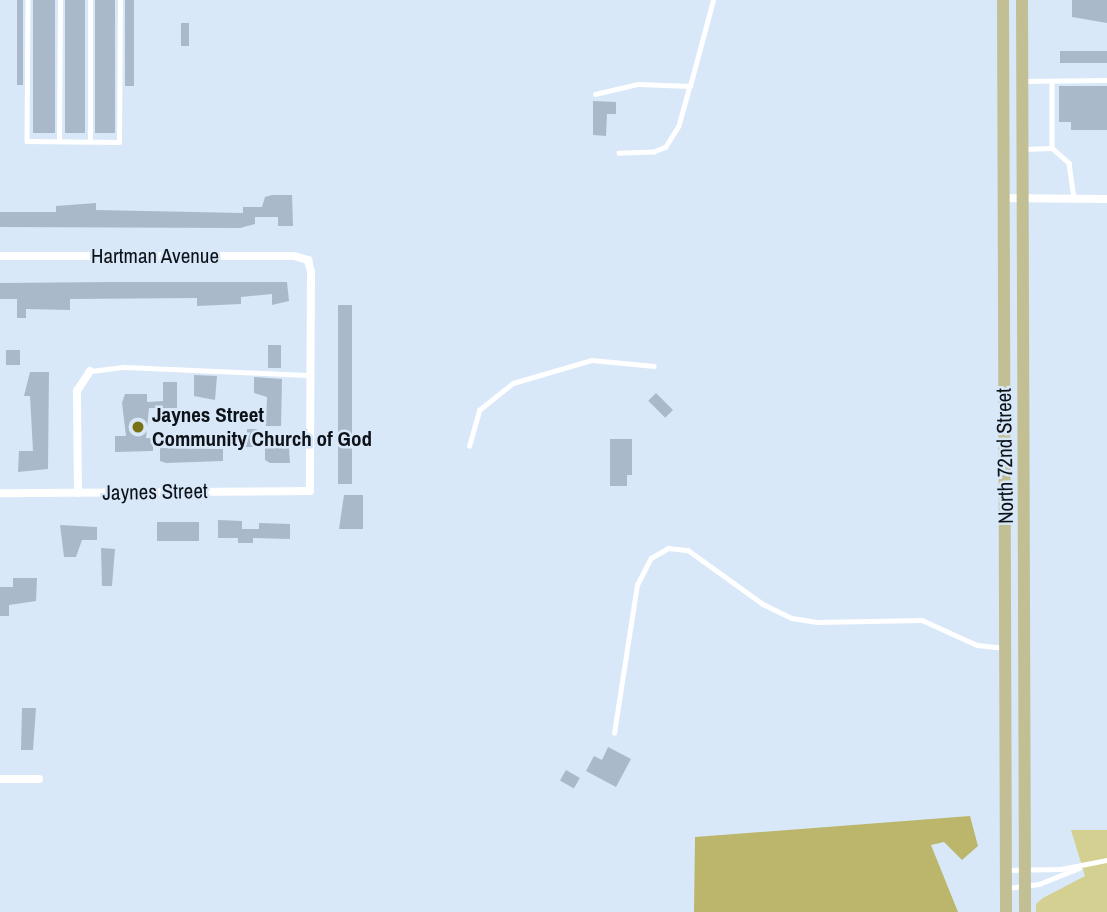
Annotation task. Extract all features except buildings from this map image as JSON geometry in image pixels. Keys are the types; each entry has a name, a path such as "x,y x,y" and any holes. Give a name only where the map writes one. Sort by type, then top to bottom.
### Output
{"main road":[{"name":"North 72nd Street","path":"1003,0 1006,912"},
{"name":"North 72nd Street","path":"1022,0 1025,912"}],"street":[{"path":"1003,198 1107,199"},
{"name":"Hartman Avenue","path":"0,256 294,256 308,260 311,375"},
{"path":"78,494 77,391 90,371"},
{"name":"Jaynes Street","path":"0,493 310,491 311,375"},
{"path":"0,779 39,779"}],"lane":[{"path":"28,0 27,141 90,142 119,142 120,0"},
{"path":"60,0 60,141"},
{"path":"90,0 90,142"},
{"path":"619,152 654,152 666,147 679,126 713,0"},
{"path":"1022,81 1107,80"},
{"path":"1052,81 1052,148"},
{"path":"595,94 638,84 690,86"},
{"path":"1022,149 1052,148 1069,163 1074,199"},
{"path":"469,446 479,410 513,383 592,360 654,366"},
{"path":"90,371 125,367 311,375"},
{"path":"614,733 637,585 651,558 668,548 688,550 763,604 792,618 817,622 922,620 976,645 1006,648"},
{"path":"1006,888 1026,887 1107,860"},
{"path":"1006,870 1086,865"}],"shaded area":[{"path":"970,816 978,846 962,860 944,842 931,845 958,912 694,912 695,837"},
{"path":"1071,830 1107,830 1107,912 1036,912 1036,904 1043,898 1085,876"}],"place":[{"name":"Jaynes Street Community Church of God","path":"138,427"}]}
